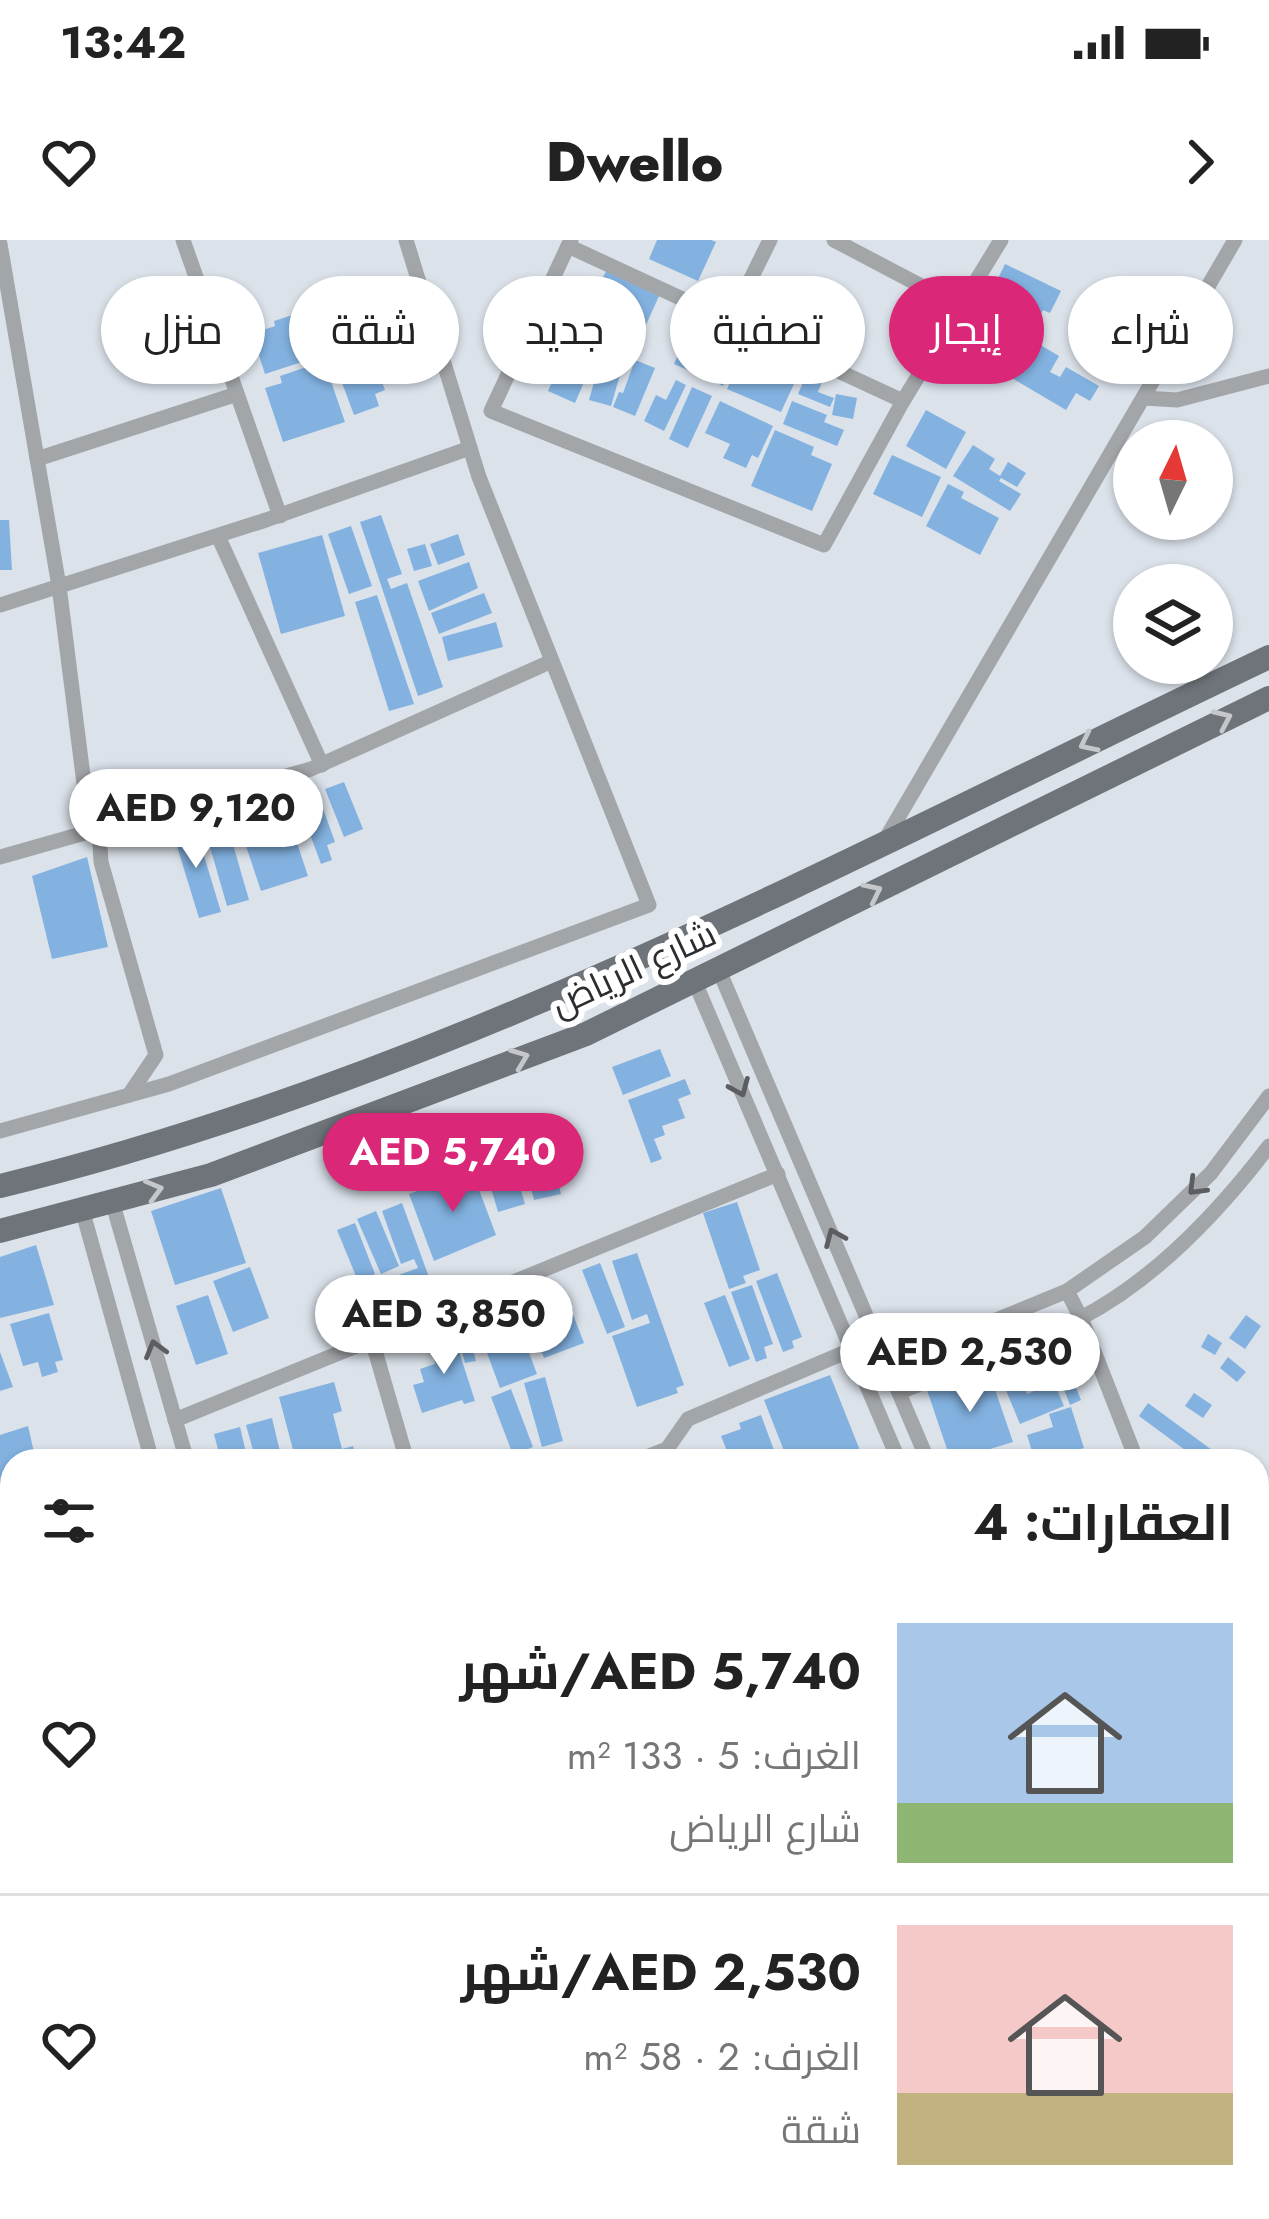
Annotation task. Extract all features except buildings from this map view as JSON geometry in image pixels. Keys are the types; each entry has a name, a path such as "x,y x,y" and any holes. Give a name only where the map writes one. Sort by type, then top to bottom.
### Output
{"main road":[{"name":"شارع الرياض","path":"0,1186 118,1158 416,1054 576,988 1269,656"},
{"name":"شارع الرياض","path":"0,1231 211,1175 586,1034 1269,698"}],"street":[{"path":"183,240 280,516"},
{"path":"0,1131 169,1084 649,905 470,448 406,240"},
{"path":"752,276 770,240"},
{"path":"834,240 902,276"},
{"path":"980,276 1001,240"},
{"path":"885,840 1234,240"},
{"path":"670,291 569,243 491,412 824,545 913,384"},
{"path":"0,244 59,586 94,830 156,1055 129,1095"},
{"path":"1143,398 1177,400 1269,376"},
{"path":"865,383 903,401"},
{"path":"37,459 237,394"},
{"path":"0,605 280,516 470,448"},
{"path":"218,536 322,764"},
{"path":"0,856 322,764 552,661"},
{"path":"718,968 923,1449"},
{"path":"694,980 894,1449"},
{"path":"888,1364 1067,1291 1145,1238 1211,1173 1269,1096"},
{"path":"900,1392 1082,1318 1165,1261 1234,1193 1269,1146"},
{"path":"176,1420 778,1174"},
{"path":"112,1201 184,1449"},
{"path":"82,1209 149,1449"},
{"path":"1067,1291 1082,1318 1131,1449"},
{"path":"372,1340 403,1449"},
{"path":"673,1449 688,1419 853,1349"}]}
